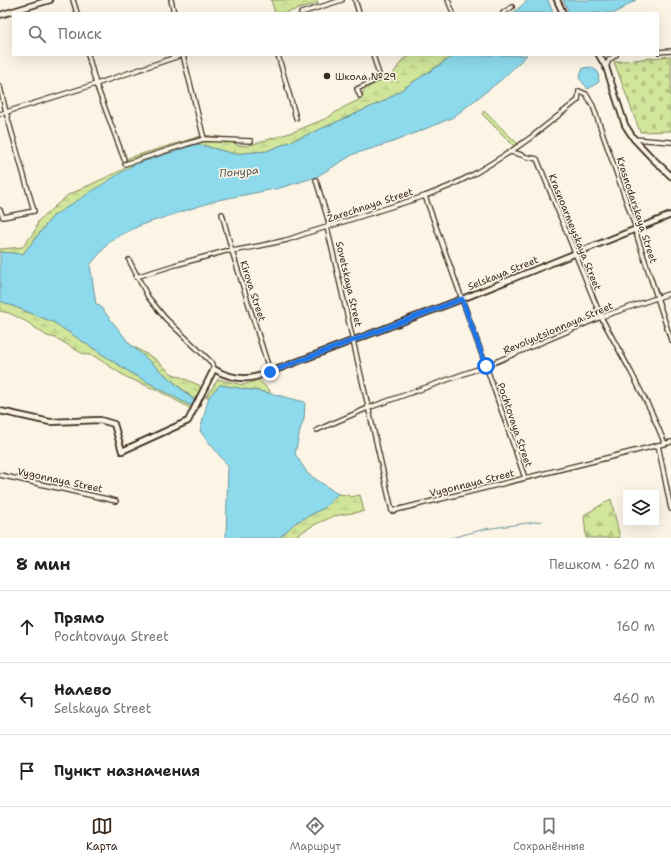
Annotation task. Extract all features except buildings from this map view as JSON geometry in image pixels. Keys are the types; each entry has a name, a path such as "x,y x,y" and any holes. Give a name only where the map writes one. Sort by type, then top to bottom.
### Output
{"street":[{"path":"0,15 50,0"},
{"path":"73,0 77,12"},
{"path":"171,0 174,12"},
{"path":"304,12 342,0"},
{"path":"355,0 359,12"},
{"path":"448,0 453,12"},
{"path":"557,0 563,12"},
{"path":"504,12 512,7"},
{"path":"659,52 671,51"},
{"path":"88,56 96,84 124,159"},
{"path":"0,114 179,56"},
{"path":"182,56 204,139"},
{"path":"278,56 296,118"},
{"path":"360,96 357,90 380,78 373,56"},
{"path":"600,56 606,67 625,124 634,139 671,176"},
{"path":"606,67 609,60 615,56"},
{"path":"0,87 34,211 3,218 0,210"},
{"name":"Zarechnaya Street","path":"136,276 226,251 287,240 306,232 327,227 425,196 450,186 474,174 530,138 578,100 579,91"},
{"name":"Krasnodarskaya Street","path":"579,91 586,94 593,106 635,226 635,230 671,340"},
{"path":"125,164 204,139 251,141"},
{"path":"634,139 671,142"},
{"name":"Krasnoarmeyskaya Street","path":"510,152 519,153 537,159 601,317 635,378 665,444"},
{"name":"Sovetskaya Street","path":"316,180 329,223 327,227 392,511"},
{"name":"Pochtovaya Street","path":"425,196 525,478"},
{"name":"Kirova Street","path":"222,214 270,372"},
{"name":"Selskaya Street","path":"214,369 221,374 237,378 248,378 270,372 462,299 671,215"},
{"path":"0,411 50,422 100,420 114,424 122,451 188,421 214,369 211,362 165,318 148,297 129,260"},
{"name":"Revolyutsionnaya Street","path":"317,430 368,408 486,366 601,317 671,293"},
{"name":"Vygonnaya Street","path":"392,511 671,442"},
{"path":"658,445 671,509"},
{"name":"Vygonnaya Street","path":"0,476 116,501"}],"green space":[{"path":"271,0 317,0 318,3 288,12 275,12"},
{"path":"410,56 453,56 384,101 267,151 235,154 197,144 53,216 23,254 0,252 0,249 23,247 36,229 38,221 68,195 122,170 127,165 128,158 204,135 225,138 237,145 247,146 293,132 327,118 344,107 361,99 366,88 393,74 403,59"},
{"path":"671,56 671,131 640,132 614,62"},
{"path":"484,111 521,147 518,150 482,114"},
{"path":"0,301 53,322 131,373 191,406 195,400 129,344 155,359 171,373 199,385 201,389 191,410 159,391 126,377 94,356 83,354 56,338 47,336 27,322 9,313 0,311"},
{"path":"218,379 243,385 259,380 270,391 269,393 220,385 205,398"},
{"path":"338,494 348,495 350,497 360,495 364,511 334,516 314,525 292,538 279,538 295,523 324,508"},
{"path":"611,499 620,538 586,538 584,515"}],"water":[{"path":"528,0 548,0 553,12 514,12"},
{"path":"563,0 636,0 617,12 569,12"},
{"name":"Понура","path":"453,56 526,56 501,80 452,118 393,142 354,154 316,177 280,188 218,200 141,225 111,240 90,265 96,304 99,305 130,344 195,401 191,406 131,373 53,322 0,301 0,252 23,254 53,216 133,165 197,144 235,154 267,151 384,101"},
{"path":"592,67 598,72 599,82 588,89 579,78 583,68"},
{"path":"220,385 269,393 305,402 304,419 295,454 308,474 338,494 324,508 295,523 279,538 226,538 228,466 200,431 209,396"}],"waterway":[{"path":"451,538 485,529 542,521"}],"place":[{"name":"Школа №29","path":"327,76"}],"route":[{"path":"270,372 462,299 486,366"}]}
